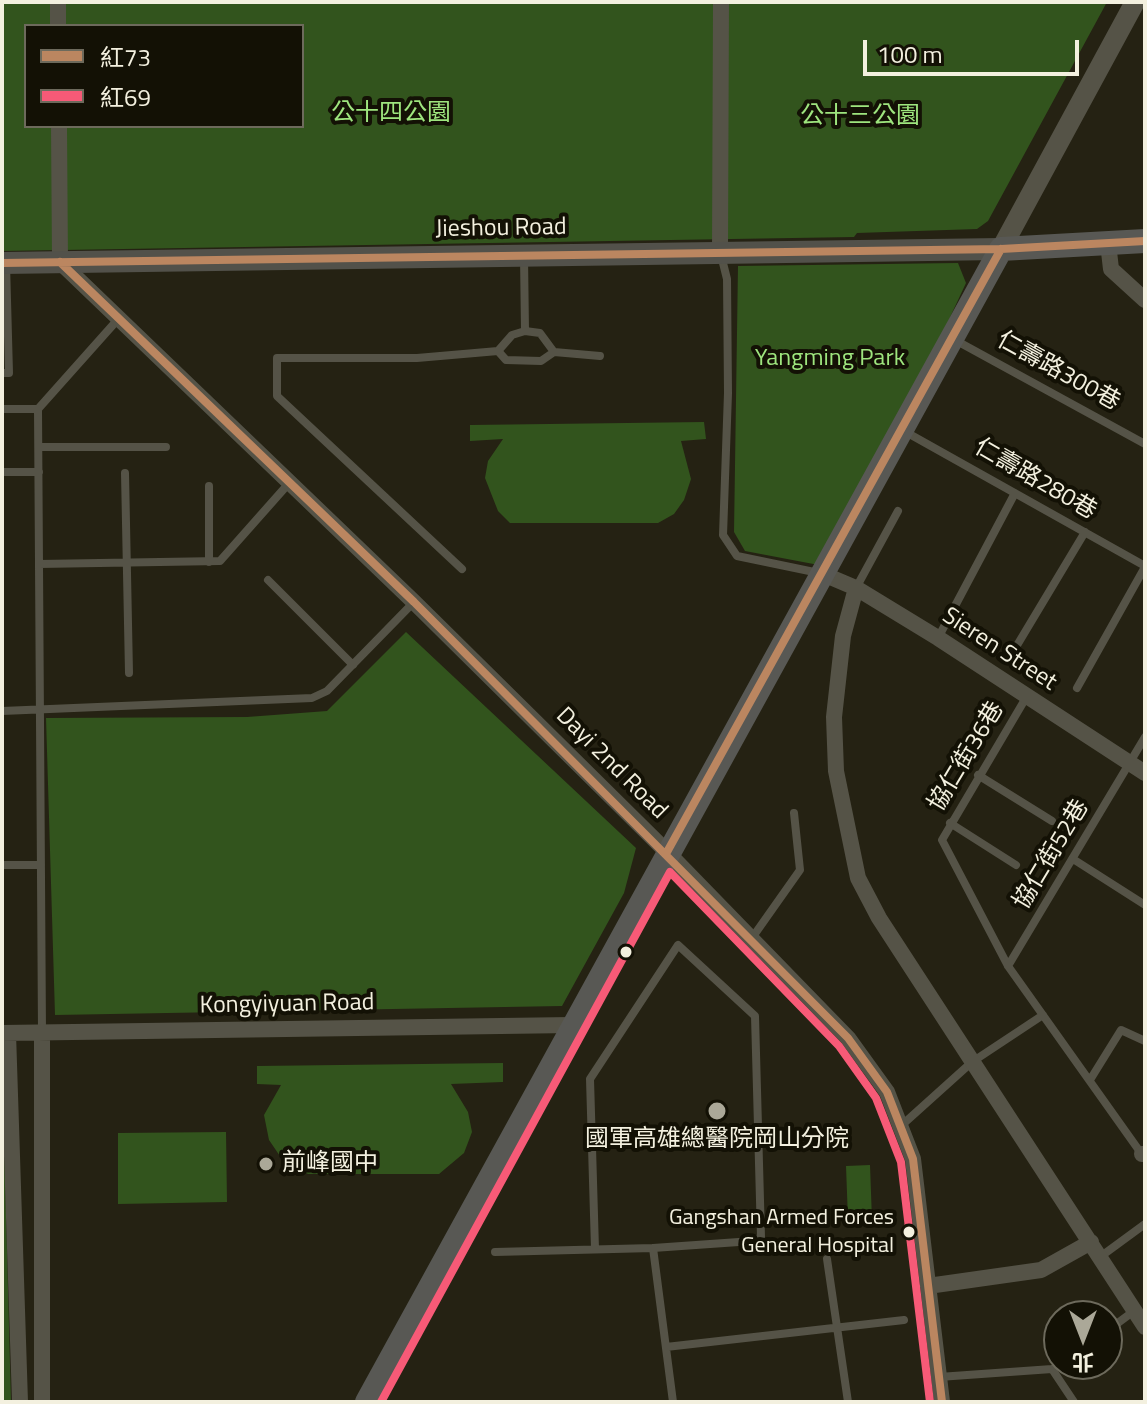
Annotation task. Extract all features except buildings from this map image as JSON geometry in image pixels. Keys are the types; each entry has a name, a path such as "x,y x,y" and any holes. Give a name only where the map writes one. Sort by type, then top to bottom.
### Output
{"main road":[{"path":"367,1402 1001,249 1145,241"},
{"name":"Jieshou Road","path":"4,263 1001,249"}],"street":[{"path":"58,2 58,24"},
{"path":"720,251 721,2"},
{"path":"1001,249 1135,2"},
{"path":"59,128 60,262"},
{"path":"1108,243 1111,269 1145,300"},
{"name":"Dayi 2nd Road","path":"60,262 414,602 667,852 848,1038 887,1092 913,1159 942,1402"},
{"name":"Sieren Street","path":"823,574 856,588 938,638 1145,773"},
{"path":"856,588 843,636 834,717 836,771 858,878 879,918 972,1062 1100,1257 1138,1306 1145,1327"},
{"name":"Kongyiyuan Road","path":"5,1033 572,1025"},
{"path":"42,1032 42,1402"},
{"path":"5,1033 20,1402"},
{"path":"928,1286 1041,1270 1091,1242"},
{"path":"16,1274 42,1274"}],"lane":[{"path":"720,251 727,279 723,535 737,556 823,574"},
{"path":"524,255 525,331"},
{"path":"2,373 9,373 4,263"},
{"path":"42,1032 38,409 120,317"},
{"path":"498,351 503,341 525,331 540,333 554,352"},
{"name":"仁壽路300巷","path":"951,338 986,354 1145,444"},
{"path":"498,351 506,360 541,361 554,352 600,356"},
{"path":"462,569 277,396 277,358 417,358 498,351"},
{"path":"2,409 38,409"},
{"name":"仁壽路280巷","path":"903,431 1145,566"},
{"path":"39,447 166,447"},
{"path":"3,472 39,472"},
{"path":"125,473 129,673"},
{"path":"39,564 220,561 291,482"},
{"path":"209,486 209,562"},
{"path":"938,638 1015,493"},
{"path":"856,588 898,511"},
{"path":"1013,652 1085,532"},
{"path":"1077,688 1145,566"},
{"path":"268,580 353,665"},
{"path":"2,711 312,698 327,691 414,602"},
{"name":"協仁街36巷","path":"1027,696 942,840 948,857 1008,966 1144,1156"},
{"name":"協仁街52巷","path":"1008,966 1145,737"},
{"path":"978,775 1052,821"},
{"path":"751,939 800,870 794,813"},
{"path":"950,823 1016,865"},
{"path":"1073,859 1145,905"},
{"path":"2,865 41,865"},
{"path":"495,1252 653,1248 753,1241 761,1237 755,1016 678,945 590,1079 595,1249"},
{"path":"902,1125 972,1062 1043,1015"},
{"path":"1090,1080 1121,1030 1145,1041"},
{"path":"1100,1257 1145,1224"},
{"path":"653,1248 673,1402"},
{"path":"827,1259 848,1402"},
{"path":"666,1347 904,1320"},
{"path":"939,1377 1043,1368"},
{"path":"1063,1380 1074,1402"}],"green space":[{"path":"2,2 1107,2 988,221 977,229 857,233 854,237 2,251"},
{"name":"Yangming Park","path":"958,263 966,283 896,433 824,566 745,551 734,532 738,266"},
{"path":"704,422 706,439 681,441 691,479 684,500 674,514 658,523 510,523 498,511 485,478 488,461 503,439 470,441 470,425"},
{"path":"406,632 636,848 624,893 562,1006 55,1015 46,718 247,717 327,711"},
{"path":"503,1063 503,1082 451,1084 468,1112 472,1132 464,1153 439,1174 308,1174 284,1162 269,1140 264,1115 281,1085 257,1084 257,1066"},
{"path":"2,1065 11,1402 2,1402"},
{"path":"226,1132 227,1202 118,1204 118,1133"},
{"path":"870,1165 872,1220 848,1220 846,1166"}],"transit line":[{"name":"紅73","path":"2,263 1001,249 1145,241"},
{"name":"紅73","path":"667,852 1001,249"},
{"name":"紅73","path":"60,262 414,602 848,1038 887,1092 913,1159 942,1402"},
{"name":"紅69","path":"381,1402 670,872 839,1046 876,1098 901,1162 930,1402"}],"place":[{"name":"國軍高雄總醫院岡山分院","path":"717,1111"},
{"name":"前峰國中","path":"266,1164"},
{"name":"Gangshan Armed Forces General Hospital","path":"909,1232"}],"park label":[{"name":"公十四公園","path":"391,114"},
{"name":"公十三公園","path":"860,117"}]}
